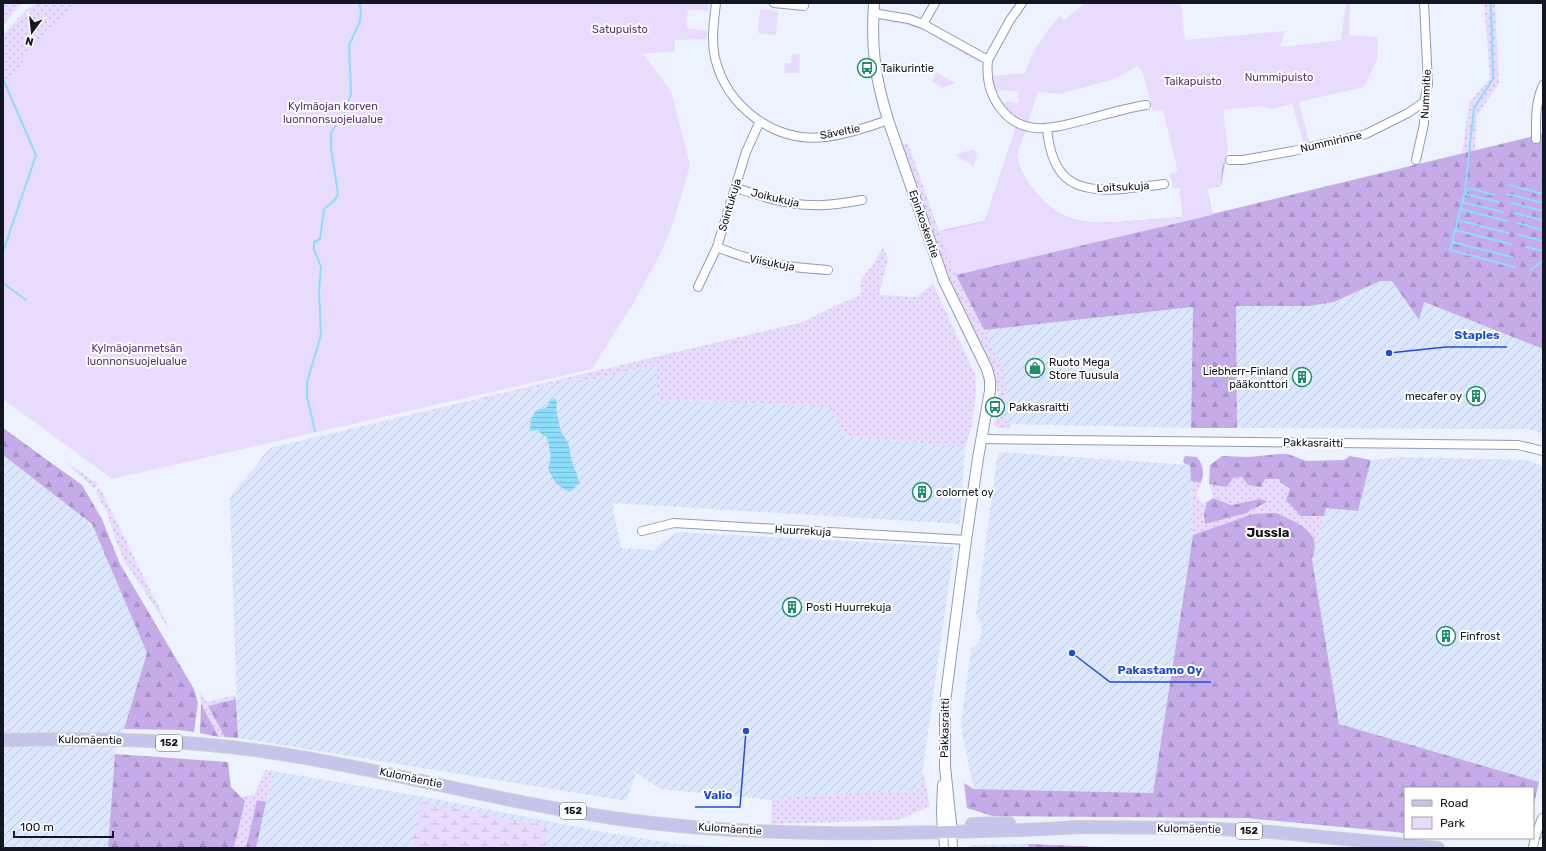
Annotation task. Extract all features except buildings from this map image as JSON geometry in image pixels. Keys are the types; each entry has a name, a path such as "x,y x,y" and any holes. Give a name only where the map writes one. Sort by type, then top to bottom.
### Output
{"main road":[{"name":"Kulomäentie","path":"3,740 116,740 237,748 333,763 558,809 613,818 706,828 782,832 888,834 1009,823 1082,827 1201,828 1271,832 1438,848"}],"street":[{"name":"Säveltie","path":"716,3 713,41 715,57 725,84 732,95 749,114 780,132 817,137 834,135 888,120"},
{"path":"774,3 804,6"},
{"path":"923,24 935,3"},
{"path":"1022,3 1010,20 988,60 987,70 990,89 993,98 1004,112 1022,125 1047,129 1058,128 1146,105"},
{"name":"Nummitie","path":"1416,160 1424,124 1424,102 1428,84 1424,3"},
{"path":"874,8 923,24 988,60"},
{"name":"Epinkoskentie","path":"874,8 873,44 875,68 880,95 942,276 989,373 990,391 981,439"},
{"path":"1536,139 1535,122 1537,101 1543,85"},
{"name":"Nummirinne","path":"1230,160 1243,160 1292,151 1366,134 1406,114 1424,102"},
{"name":"Sointukuja","path":"698,287 717,247 746,152 760,121"},
{"name":"Loitsukuja","path":"1047,129 1052,158 1062,173 1077,185 1085,188 1104,190 1164,184"},
{"name":"Joikukuja","path":"736,188 775,200 799,205 821,205 862,200"},
{"name":"Viisukuja","path":"717,247 744,258 766,264 828,270"},
{"name":"Pakkasraitti","path":"947,829 945,702 981,439 1518,445 1543,451"},
{"name":"Huurrekuja","path":"642,531 674,523 966,540"},
{"path":"1533,848 1535,837 1543,815"},
{"path":"1542,818 1543,830"},
{"path":"944,848 947,829"},
{"path":"947,829 954,848"},
{"path":"1542,848 1543,842"}],"shaded area":[{"path":"1380,281 1392,281 1418,319 1423,302 1543,349 1543,434 1529,429 1237,428 1236,306 1309,306 1334,302"},
{"path":"1193,307 1191,428 1008,424 1002,414 1006,390 984,330"},
{"path":"657,365 658,402 678,400 830,407 845,436 965,447 960,524 612,503 621,548 654,550 665,540 679,532 954,547 920,789 915,791 801,796 772,800 660,789 636,773 626,801 238,738 230,497 270,448 580,378 581,382"},
{"path":"998,452 1190,465 1193,535 1153,793 974,789 961,723 971,649 980,641 982,625 976,614"},
{"path":"3,455 92,524 147,653 115,754 108,848 3,848"},
{"path":"1402,457 1527,460 1543,466 1543,754 1539,782 1339,724 1312,559 1326,508 1358,511 1371,460"},
{"path":"273,771 425,797 603,832 677,844 739,848 255,848"},
{"path":"1028,844 1029,848 968,848 970,845"}],"green space":[{"path":"3,3 24,3 19,6 3,25"},
{"path":"38,3 76,3 29,53 3,91 3,35 27,9"},
{"name":"Kylmäojanmetsän luonnonsuojelualue","path":"76,3 709,3 708,11 688,9 686,28 707,31 707,39 675,40 675,51 643,54 671,91 690,165 674,221 660,255 631,307 592,369 112,479 3,399 3,91 29,53"},
{"name":"Taikapuisto","path":"1085,3 1181,3 1185,40 1285,31 1280,47 1341,40 1346,3 1350,3 1349,35 1378,37 1377,60 1364,87 1299,102 1309,142 1304,143 1292,104 1271,109 1259,106 1223,110 1228,149 1222,169 1221,186 1207,188 1212,215 956,275 939,232 985,221 1016,128 1025,132 1019,146 1017,159 1025,177 1032,188 1043,200 1065,216 1076,220 1101,223 1183,217 1180,188 1173,189 1170,174 1178,172 1163,110 1153,111 1143,73 1138,66 1114,79 1059,94 1038,92 1028,122 1011,113 1002,104 1008,101 1018,104 1019,99 1017,97 1019,92 1005,90 994,93 991,76 1025,73 1035,50 1054,22 1060,16 1064,20"},
{"path":"1484,3 1495,3 1499,83 1477,116 1475,150 1462,154 1469,103 1490,78"},
{"path":"760,9 778,11 776,35 758,33"},
{"path":"884,19 920,26 980,60 978,62 925,31 907,25 886,21"},
{"path":"792,54 800,54 799,73 784,73 785,63 791,63"},
{"path":"936,72 955,83 942,88 932,81"},
{"path":"1016,128 1025,132 1020,143 1017,159 1022,172 1032,188 1043,200 1065,216 1076,220 1101,223 1183,217 1180,188 1225,162 1221,186 1207,188 1212,214 1543,134 1543,349 1424,302 1419,320 1392,281 1380,281 1334,302 1309,306 1236,306 1237,428 1191,428 1193,307 984,330 956,275 944,230 985,221"},
{"path":"890,137 984,369 982,370 938,281 889,140"},
{"path":"901,144 908,144 939,231 944,230 956,275 1002,366 1006,390 1002,414 1008,424 1010,424 1010,428 998,428 994,425 1000,392 997,391 994,373 947,279"},
{"path":"973,149 977,153 974,166 955,155"},
{"path":"883,247 888,259 879,295 916,297 933,284 975,374 976,390 972,426 965,447 845,436 830,407 678,400 658,402 657,365 581,382 579,378 270,448 803,322 861,295 860,284 863,276 874,264"},
{"path":"3,428 82,485 102,519 120,564 194,689 198,703 194,732 180,730 124,729 147,653 92,524 3,455"},
{"path":"1288,454 1306,461 1344,460 1350,456 1371,460 1358,511 1326,508 1324,516 1301,516 1286,500 1290,489 1280,482 1279,479 1265,479 1261,487 1248,485 1242,477 1233,478 1227,487 1209,484 1210,465 1222,456 1248,457"},
{"path":"1185,456 1197,457 1201,463 1203,476 1201,483 1191,481 1190,465 1185,464 1183,461"},
{"path":"63,460 98,484 99,485 93,488"},
{"path":"1233,478 1279,479 1280,482 1290,489 1301,516 1324,516 1315,547 1313,539 1253,514 1193,535 1191,481 1201,483 1197,493 1199,500 1203,503 1207,502 1204,514 1247,513 1262,505 1266,501 1260,499 1231,505 1213,498 1209,484 1227,487"},
{"path":"100,488 171,632 124,560 108,515 95,491"},
{"path":"1213,498 1231,505 1260,499 1267,501 1247,513 1205,524 1204,514 1207,502"},
{"path":"1276,513 1301,525 1311,534 1314,540 1315,548 1312,559 1339,724 1539,782 1534,804 1534,787 1404,787 1404,833 1246,818 992,816 967,808 964,783 974,789 1153,793 1193,535 1253,514"},
{"path":"200,690 206,702 236,695 236,699 208,706 225,737 219,737 201,704"},
{"path":"236,699 238,738 225,737 208,706"},
{"path":"201,704 219,737 200,733"},
{"path":"115,754 228,762 231,787 245,801 234,848 108,848"},
{"path":"265,770 273,771 266,802 257,801 246,848 234,848 245,802 240,797 255,794"},
{"path":"923,771 930,806 899,820 771,824 772,800 801,796 915,791 920,789"},
{"path":"257,800 266,802 256,848 246,848"},
{"path":"421,802 548,826 544,848 411,848"},
{"path":"1028,844 1125,848 1029,848"}],"water":[{"path":"555,398 561,432 568,442 572,462 580,483 570,492 559,486 550,473 548,468 550,452 547,437 543,436 538,430 530,431 530,425 534,413 539,409 546,408 550,401"}],"waterway":[{"path":"315,431 307,397 307,382 321,335 319,290 321,267 314,249 314,242 320,239 324,209 334,201 338,194 331,148 331,133 346,110 351,93 349,45 360,21 361,9 359,3"},
{"path":"1491,3 1493,79 1474,108 1465,191 1450,250 1515,267"},
{"path":"3,39 3,56"},
{"path":"3,79 36,155 3,252"},
{"path":"1509,185 1543,194"},
{"path":"1465,193 1470,188 1494,195"},
{"path":"1464,194 1499,202"},
{"path":"1507,194 1543,203"},
{"path":"1462,202 1503,212"},
{"path":"1511,203 1543,211"},
{"path":"1460,209 1507,221"},
{"path":"1514,213 1543,220"},
{"path":"1457,220 1508,233"},
{"path":"1517,223 1543,230"},
{"path":"1455,230 1511,244"},
{"path":"1519,235 1543,241"},
{"path":"1452,242 1512,257"},
{"path":"1526,247 1543,251"},
{"path":"1530,270 1543,261"},
{"path":"3,283 26,300"}],"place":[{"name":"Taikurintie","path":"867,68"},
{"name":"Staples","path":"1389,353"},
{"name":"Ruoto Mega Store Tuusula","path":"1035,368"},
{"name":"Liebherr-Finland pääkonttori","path":"1302,377"},
{"name":"mecafer oy","path":"1476,396"},
{"name":"Pakkasraitti","path":"995,407"},
{"name":"colornet oy","path":"922,492"},
{"name":"Posti Huurrekuja","path":"792,607"},
{"name":"Finfrost","path":"1446,636"},
{"name":"Pakastamo Oy","path":"1072,653"},
{"name":"Valio","path":"746,731"}],"district":[{"name":"Jussla","path":"1268,532"}],"park label":[{"name":"Satupuisto","path":"620,29"},
{"name":"Nummipuisto","path":"1279,77"},
{"name":"Kylmäojan korven luonnonsuojelualue","path":"333,112"}]}
